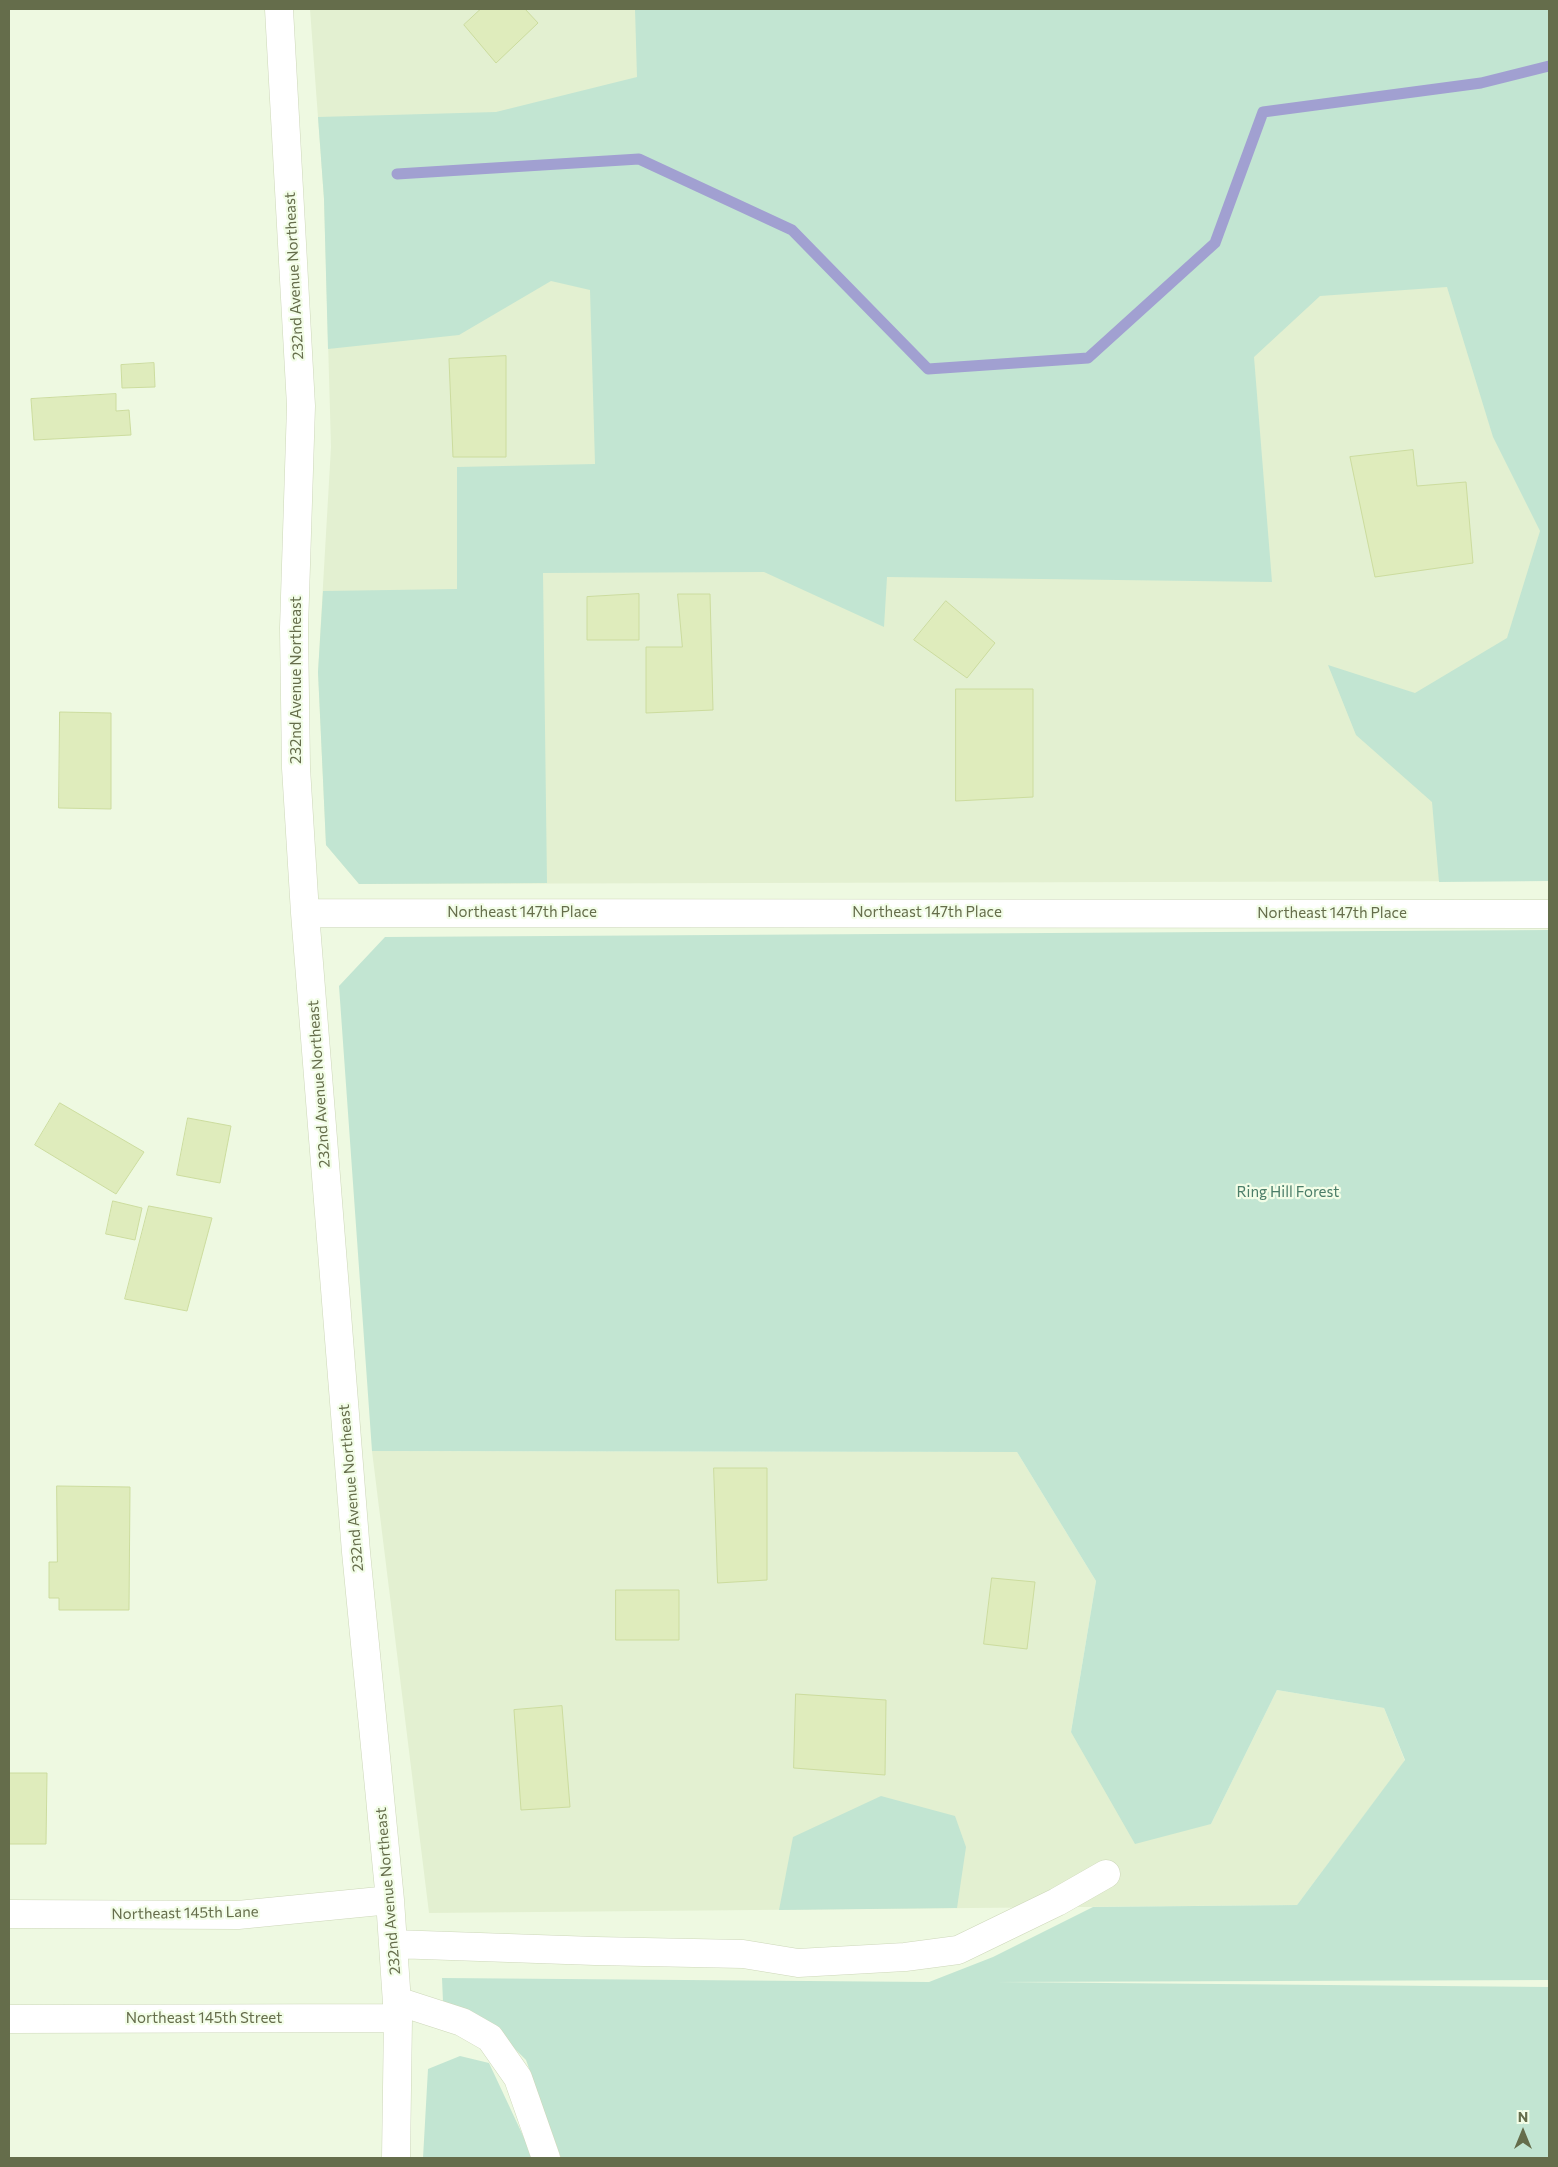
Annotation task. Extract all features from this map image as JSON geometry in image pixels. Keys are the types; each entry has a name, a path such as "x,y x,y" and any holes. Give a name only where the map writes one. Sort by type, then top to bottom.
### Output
{"street":[{"name":"232nd Avenue Northeast","path":"279,9 301,406 294,628 296,768 305,913 356,1552 390,1900 398,2009 396,2158"},
{"name":"Northeast 147th Place","path":"305,913 1549,914"},
{"path":"393,1944 743,1954 798,1963 905,1957 958,1950 1057,1902 1106,1874"},
{"name":"Northeast 145th Lane","path":"9,1914 238,1915 390,1900"},
{"name":"Northeast 145th Street","path":"9,2019 398,2009 462,2022 490,2038 518,2078 546,2158"}],"shaded area":[{"path":"310,9 1549,9 1549,881 359,884 326,845 318,672 331,447 324,199"},
{"path":"372,1451 1017,1452 1096,1581 1071,1732 1211,1824 1277,1690 1384,1708 1405,1761 1297,1905 429,1913"}],"green space":[{"path":"635,9 1549,9 1549,881 1439,882 1432,802 1356,735 1328,665 1415,693 1507,638 1540,531 1493,437 1447,287 1320,296 1254,357 1272,582 887,577 884,627 764,572 543,573 547,883 359,884 326,845 318,672 323,591 457,589 457,467 595,464 590,290 551,281 459,335 328,349 324,199 318,117 496,112 637,77"},
{"name":"Ring Hill Forest","path":"1549,930 1549,1980 996,1982 1549,1987 1549,2158 561,2158 526,2060 488,2022 443,2002 442,1978 929,1982 993,1957 1093,1907 1297,1905 1405,1760 1384,1708 1277,1690 1211,1824 1135,1844 1071,1732 1096,1581 1017,1452 372,1451 339,986 385,937"},
{"path":"881,1796 955,1816 966,1847 957,1908 779,1910 793,1837"},
{"path":"460,2056 489,2063 526,2142 531,2158 423,2158 428,2069"}],"building":[{"path":"481,9 525,9 538,23 496,63 464,25"},
{"path":"506,356 506,457 453,457 449,359"},
{"path":"154,363 155,387 122,388 121,365"},
{"path":"116,394 116,411 129,410 131,435 34,440 31,399"},
{"path":"1413,450 1417,486 1466,482 1473,563 1375,577 1350,457"},
{"path":"639,594 639,640 587,640 587,597"},
{"path":"678,594 710,594 713,710 646,713 646,647 682,647"},
{"path":"946,601 995,643 967,678 914,640"},
{"path":"956,689 1033,689 1033,797 956,801"},
{"path":"60,712 111,713 111,809 59,808"},
{"path":"60,1103 144,1152 116,1194 35,1145"},
{"path":"188,1118 231,1126 220,1183 177,1175"},
{"path":"113,1201 142,1208 135,1240 106,1234"},
{"path":"149,1206 212,1218 187,1311 125,1299"},
{"path":"714,1468 767,1468 767,1580 718,1583"},
{"path":"57,1486 130,1487 129,1610 59,1610 59,1598 49,1598 49,1562 57,1562"},
{"path":"992,1578 1035,1582 1027,1649 984,1644"},
{"path":"616,1590 679,1590 679,1640 616,1640"},
{"path":"796,1694 886,1700 885,1775 794,1768"},
{"path":"562,1706 570,1807 521,1810 514,1710"},
{"path":"9,1773 47,1773 46,1844 9,1844"}],"waterway":[{"path":"397,174 639,159 792,230 928,369 1088,358 1215,243 1263,112 1481,83 1549,66"}]}
